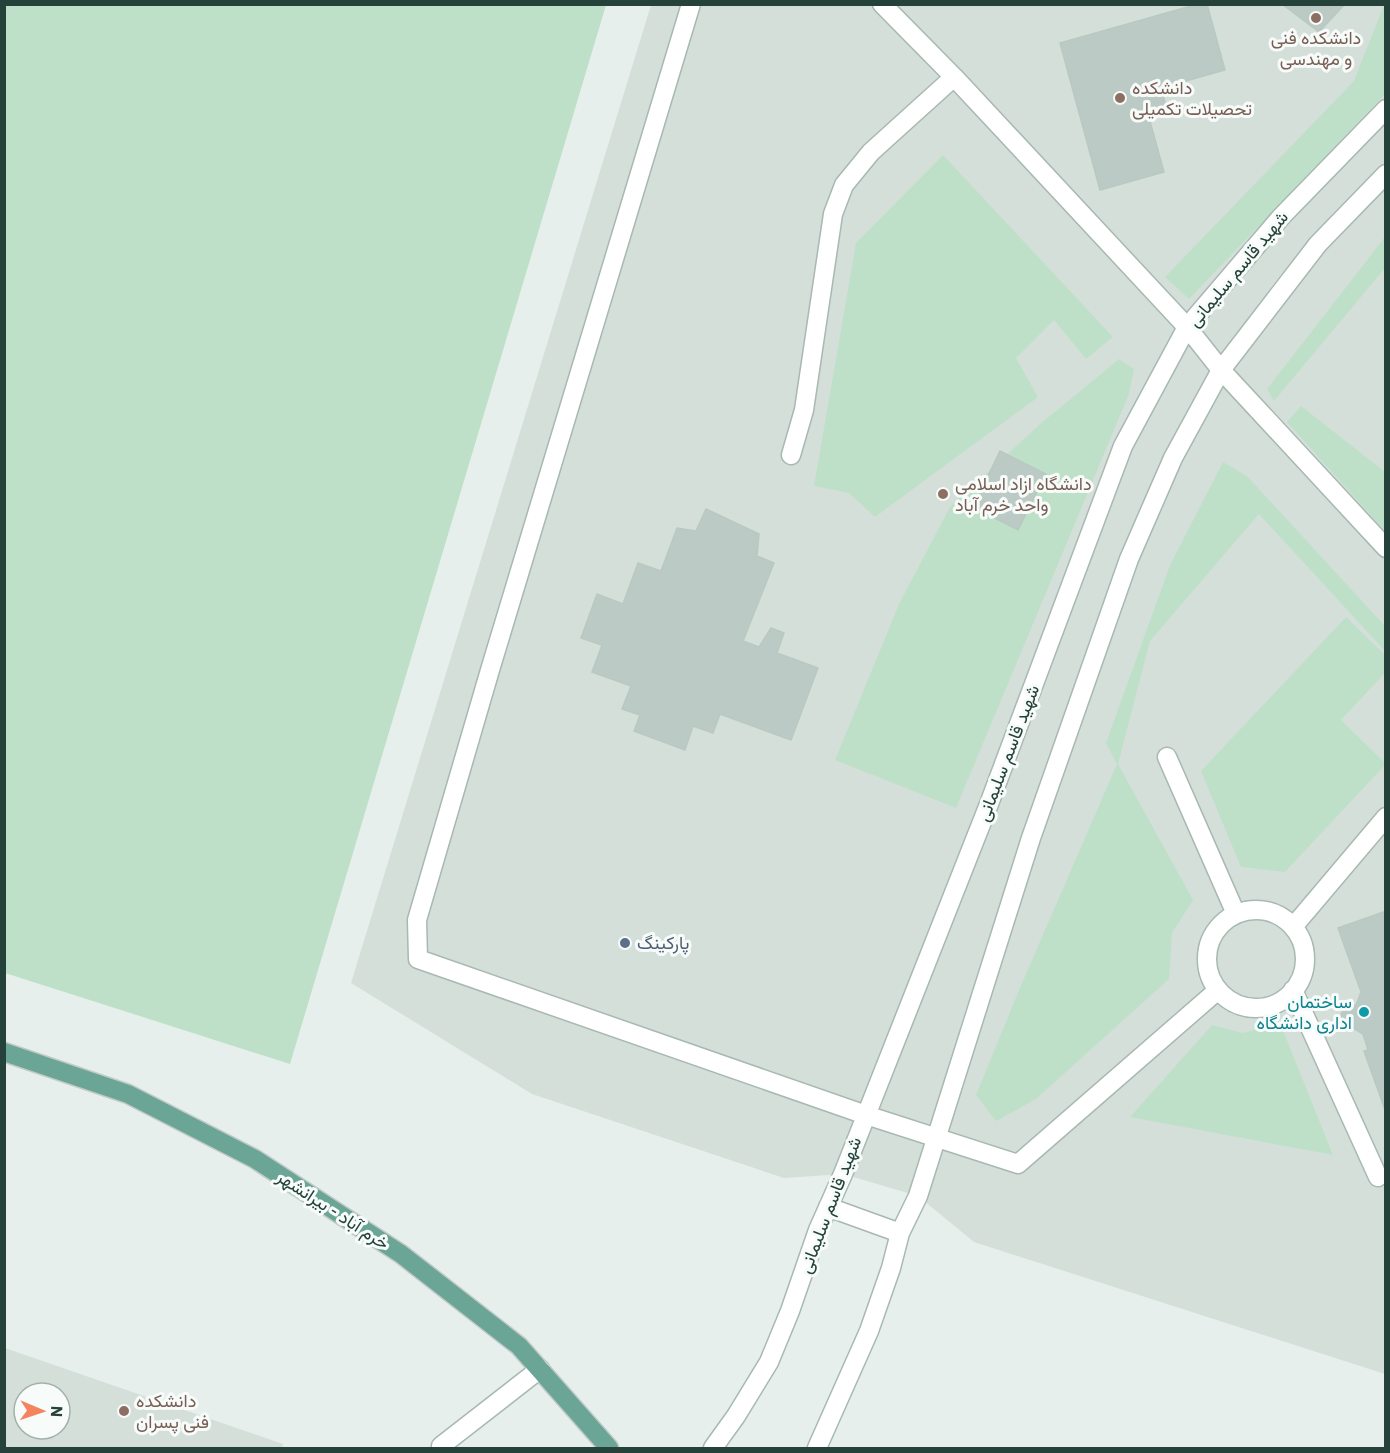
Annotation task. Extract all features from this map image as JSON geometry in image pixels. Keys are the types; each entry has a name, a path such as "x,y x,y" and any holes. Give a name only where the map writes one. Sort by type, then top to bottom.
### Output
{"main road":[{"name":"خرم آباد - بیرانشهر","path":"4,1052 128,1094 255,1160 401,1254 519,1346 609,1449"}],"street":[{"path":"691,4 490,669 417,920 418,959 866,1115 1018,1164 1218,990"},
{"path":"882,4 954,77 1187,327 1221,370 1386,548"},
{"path":"791,455 804,410 833,214 844,185 871,152 954,77"},
{"name":"شهید قاسم سلیمانی","path":"713,1449 769,1362 790,1311 818,1230 843,1174 989,804 1123,446 1187,327 1281,216 1386,109"},
{"path":"817,1449 869,1331 900,1233 918,1196 1031,838 1129,559 1173,458 1221,370 1317,244 1386,174"},
{"path":"1167,757 1236,914"},
{"path":"1293,927 1386,818"},
{"path":"1252,910 1267,911 1282,917 1293,927 1301,940 1305,955 1304,970 1297,985 1287,997 1259,1008 1244,1007 1230,1000 1218,990 1210,977 1207,962 1208,947 1214,933 1224,921 1236,914 1252,910"},
{"path":"1293,990 1377,1177"},
{"path":"828,1207 900,1233"},
{"path":"441,1446 540,1369"}],"shaded area":[{"name":"دانشگاه ازاد اسلامی واحد خرم آباد","path":"651,5 1385,5 1385,1374 974,1242 918,1196 843,1174 784,1178 532,1094 351,983"},
{"name":"دانشکده فنی پسران","path":"5,1348 283,1444 282,1448 5,1448"}],"green space":[{"path":"5,4 606,5 290,1064 5,973"},
{"path":"1384,5 1386,5 1385,94 1189,299 1165,277 1354,81"},
{"path":"943,155 1113,337 1086,359 1054,320 1016,358 1038,397 875,517 849,493 814,486 856,243"},
{"path":"1385,237 1385,268 1274,401 1267,389"},
{"path":"1119,359 1134,369 1129,394 956,808 835,760 899,604 950,507 1040,424"},
{"path":"1301,406 1385,472 1385,531 1287,422"},
{"path":"1223,462 1247,476 1385,626 1385,651 1259,514 1150,641 1118,764 1193,900 1172,933 1169,979 1036,1099 996,1121 976,1095 1117,764 1106,743 1170,565"},
{"path":"1346,617 1385,655 1385,673 1341,720 1385,765 1285,872 1241,867 1201,771"},
{"path":"1280,1023 1333,1155 1130,1117 1212,1025 1243,1033"}],"building":[{"name":"دانشکده تحصیلات تکمیلی","path":"1198,4 1207,4 1225,70 1161,88 1167,109 1148,114 1164,172 1100,190 1060,43"},
{"name":"دانشکده فنی و مهندسی","path":"1282,4 1345,4 1319,32"},
{"path":"1000,451 1046,474 1018,530 973,507"},
{"path":"706,509 759,534 757,556 774,563 743,641 759,647 771,628 784,633 777,653 818,668 791,740 720,714 713,733 693,726 685,750 634,731 640,715 622,709 631,686 592,672 602,645 581,638 597,594 623,604 638,563 661,571 677,528 696,531"},
{"name":"ساختمان اداری دانشگاه","path":"1386,911 1385,1110 1364,1051 1368,1050 1363,1034 1338,1019 1347,1005 1356,1005 1361,992 1338,928"}],"place":[{"name":"دانشکده فنی و مهندسی","path":"1316,18"},
{"name":"دانشکده تحصیلات تکمیلی","path":"1120,98"},
{"name":"دانشگاه ازاد اسلامی واحد خرم آباد","path":"943,494"},
{"name":"پارکینگ","path":"625,943"},
{"name":"ساختمان اداری دانشگاه","path":"1364,1012"},
{"name":"دانشکده فنی پسران","path":"124,1411"}]}
